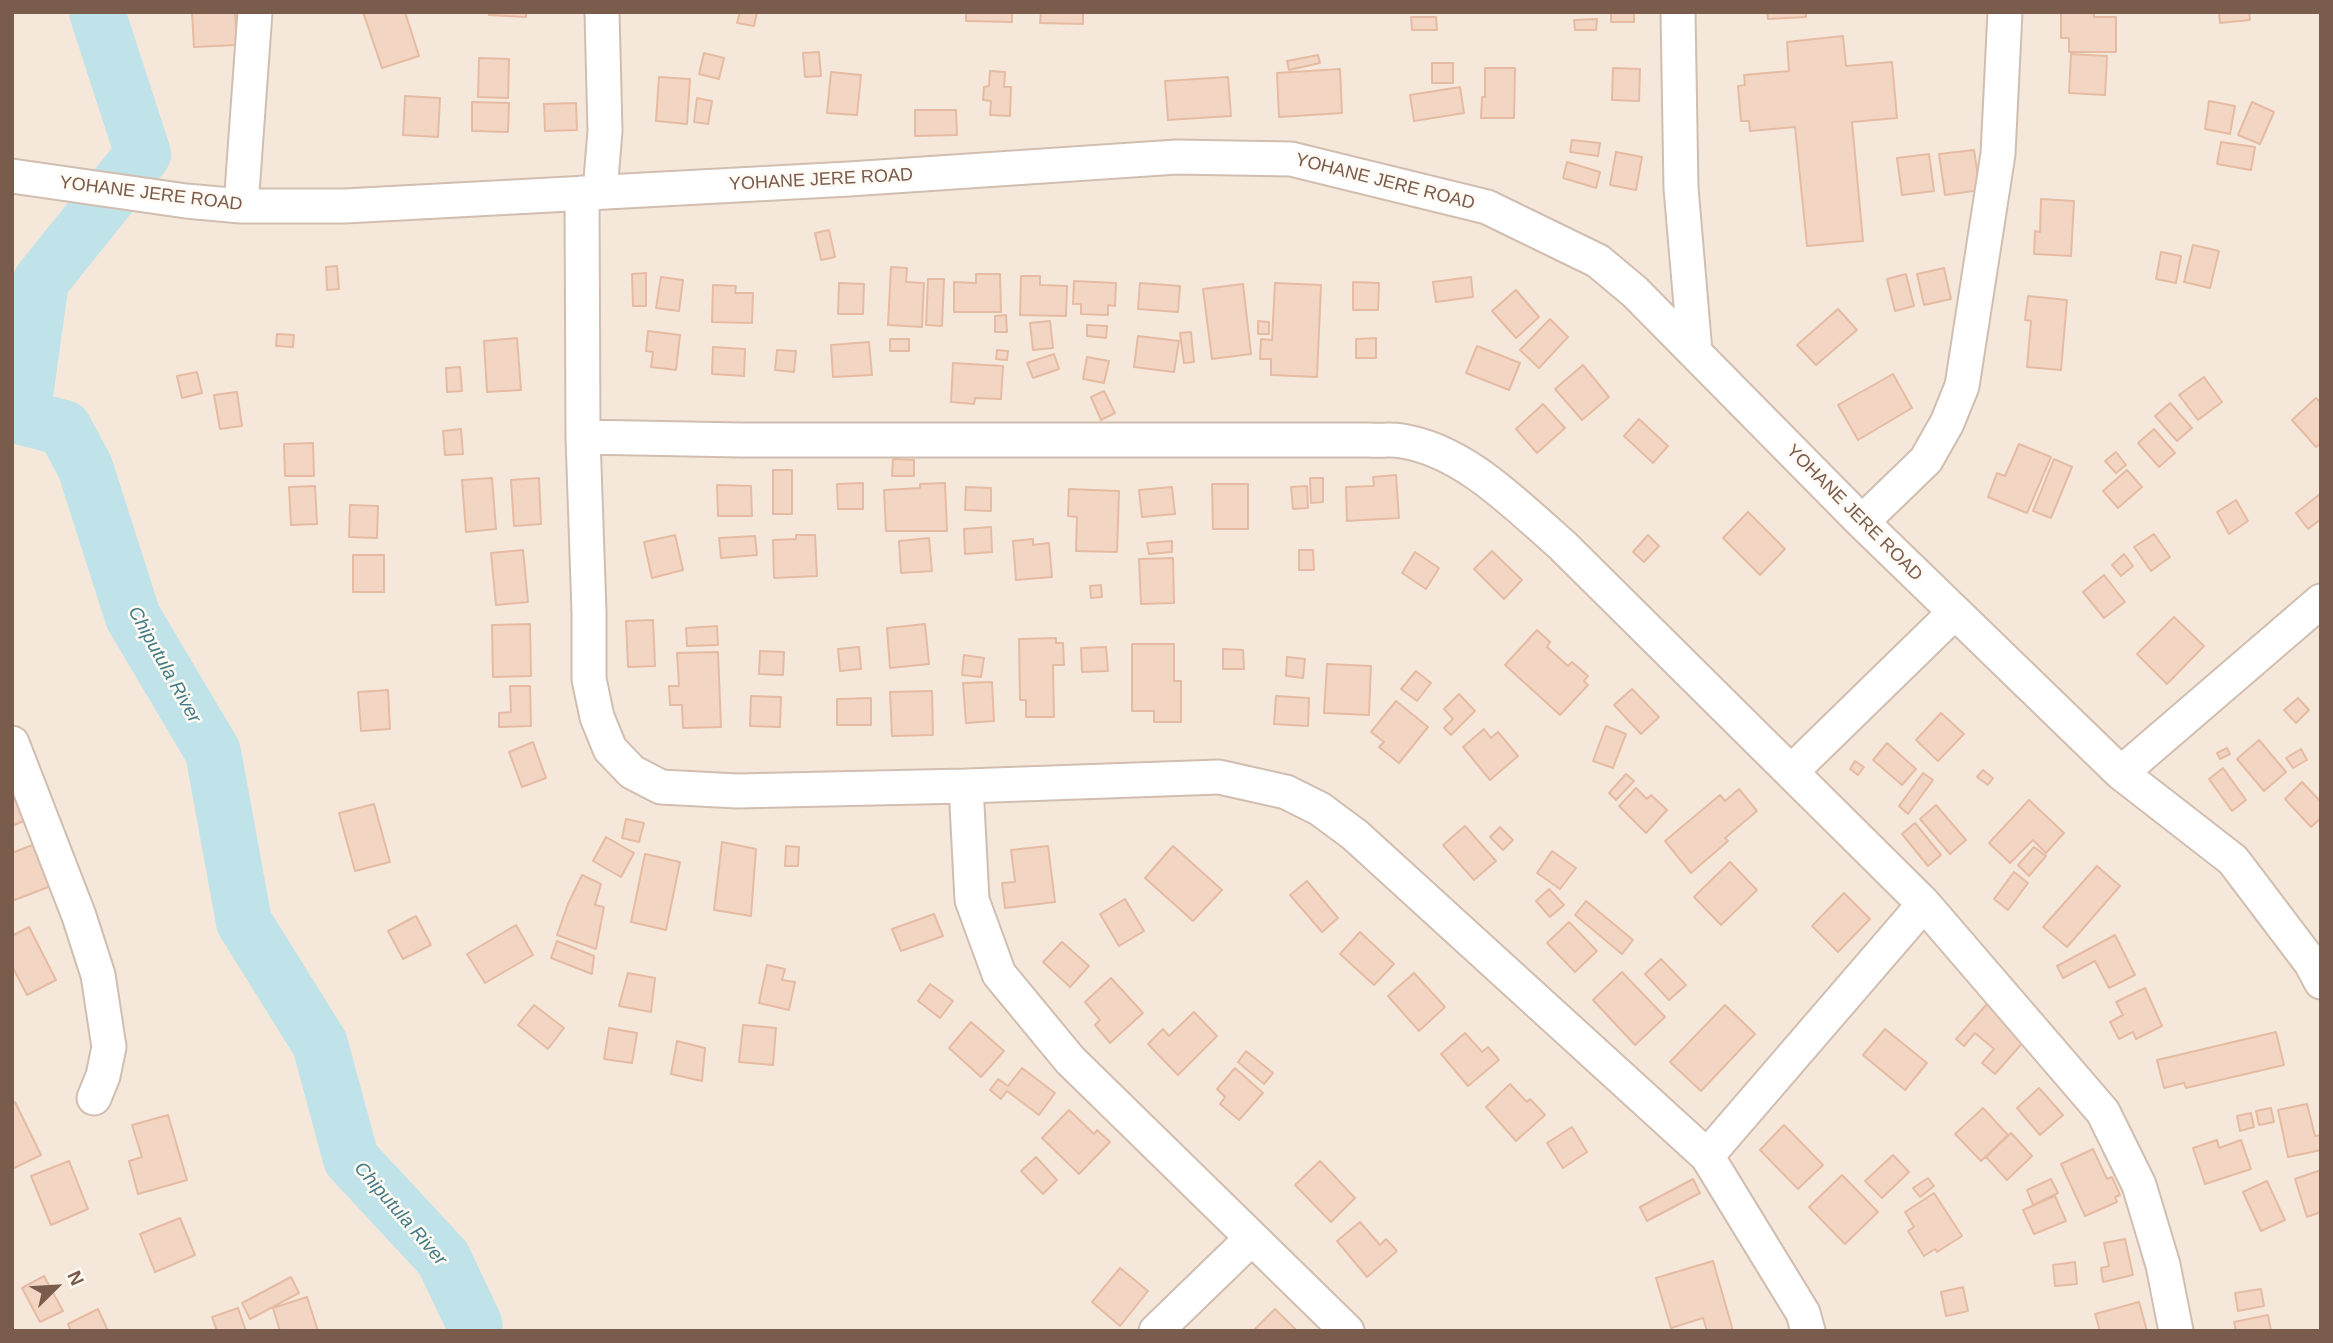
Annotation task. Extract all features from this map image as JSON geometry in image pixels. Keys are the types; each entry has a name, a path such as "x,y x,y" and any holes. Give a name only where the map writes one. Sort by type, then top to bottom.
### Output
{"street":[{"path":"241,206 255,12"},
{"path":"602,12 601,57 605,131 591,192 583,437 589,680 597,717 610,749 632,772 661,787 737,791 966,786 1219,776 1286,792 1320,809 1355,835 1707,1156 1803,1314 1808,1331"},
{"path":"1678,12 1681,188 1695,352"},
{"path":"1862,522 1926,460 1947,423 1962,386 1998,153 2005,12"},
{"name":"YOHANE JERE ROAD","path":"12,176 186,201 241,206 345,206 849,179 1177,157 1292,159 1487,207 1598,261 1635,292 1862,522 2121,773 2233,860 2311,963 2321,982"},
{"path":"583,437 741,440 1402,441 1437,451 1473,471 1562,545 1924,904 2103,1112 2139,1185 2163,1265 2176,1331"},
{"path":"2121,773 2321,601"},
{"path":"1791,772 1954,613"},
{"path":"12,743 79,916 98,975 109,1047 103,1076 93,1098"},
{"path":"966,786 972,900 999,974 1070,1060 1347,1331"},
{"path":"1707,1156 1924,904"},
{"path":"1156,1331 1252,1238"}],"shaded area":[{"path":"12,12 2321,12 2321,1331 12,1331"}],"building":[{"path":"192,12 235,12 237,45 194,47"},
{"path":"363,12 405,12 419,56 382,68"},
{"path":"489,12 526,12 526,17 489,15"},
{"path":"740,12 757,12 754,26 737,23"},
{"path":"966,12 1012,12 1012,22 966,21"},
{"path":"1041,12 1083,12 1083,24 1040,23"},
{"path":"1611,12 1634,12 1634,22 1611,22"},
{"path":"1767,12 1806,12 1806,17 1768,19"},
{"path":"2061,12 2094,12 2094,17 2116,17 2116,52 2069,52 2069,38 2061,38"},
{"path":"2219,12 2249,12 2250,20 2220,23"},
{"path":"1411,17 1436,17 1437,30 1412,30"},
{"path":"1597,19 1596,30 1575,30 1574,20"},
{"path":"1843,36 1846,66 1892,62 1897,118 1852,122 1863,241 1807,246 1795,127 1750,131 1749,121 1741,121 1738,86 1745,85 1744,75 1789,71 1787,42"},
{"path":"819,52 821,76 805,77 803,53"},
{"path":"704,53 724,58 719,79 699,74"},
{"path":"2071,54 2107,56 2105,95 2069,93"},
{"path":"1318,55 1320,63 1289,70 1287,61"},
{"path":"479,58 509,59 508,98 478,97"},
{"path":"1432,63 1453,63 1453,83 1432,83"},
{"path":"1485,68 1515,68 1514,118 1481,118 1482,97 1485,97"},
{"path":"1613,68 1640,69 1639,101 1612,100"},
{"path":"1340,69 1342,113 1279,117 1277,73"},
{"path":"990,71 1005,72 1004,87 1011,87 1010,116 990,115 991,101 983,100 984,87 989,86"},
{"path":"831,72 861,75 857,115 827,113"},
{"path":"659,77 690,79 687,124 656,121"},
{"path":"1228,77 1231,116 1168,120 1165,81"},
{"path":"1460,87 1464,113 1414,121 1410,95"},
{"path":"405,96 440,98 438,137 403,135"},
{"path":"697,98 712,101 708,124 694,122"},
{"path":"2209,101 2235,106 2230,134 2205,129"},
{"path":"472,102 509,103 508,132 472,131"},
{"path":"2252,102 2274,112 2260,144 2238,135"},
{"path":"576,103 577,130 545,131 544,104"},
{"path":"915,110 956,110 957,135 915,136"},
{"path":"1572,140 1600,143 1598,156 1570,152"},
{"path":"2221,142 2255,147 2251,170 2217,164"},
{"path":"1974,150 1980,190 1945,195 1939,154"},
{"path":"1616,152 1642,157 1636,190 1610,185"},
{"path":"1929,154 1934,191 1902,195 1897,158"},
{"path":"1567,162 1600,172 1596,188 1563,178"},
{"path":"2041,199 2074,201 2071,256 2034,254 2035,231 2040,232"},
{"path":"829,230 835,257 821,260 815,233"},
{"path":"2193,245 2219,251 2210,288 2184,282"},
{"path":"2161,252 2181,256 2176,283 2156,279"},
{"path":"337,266 339,289 327,290 326,267"},
{"path":"891,267 907,268 906,282 924,283 922,327 888,325"},
{"path":"1944,268 1951,299 1924,305 1917,274"},
{"path":"646,273 646,306 633,306 632,274"},
{"path":"976,274 1000,274 1001,312 954,312 954,282 976,283"},
{"path":"1906,274 1914,306 1895,311 1887,279"},
{"path":"1021,276 1040,276 1040,285 1067,286 1066,316 1020,315"},
{"path":"661,277 683,280 679,311 656,308"},
{"path":"1471,277 1473,297 1436,302 1433,282"},
{"path":"928,279 944,279 942,326 926,325"},
{"path":"1074,281 1116,283 1115,306 1108,305 1108,315 1081,314 1081,304 1073,304"},
{"path":"1353,282 1379,283 1378,310 1353,310"},
{"path":"839,283 864,284 863,314 838,314"},
{"path":"1140,283 1180,286 1178,312 1138,309"},
{"path":"1275,283 1321,285 1317,377 1271,375 1271,359 1260,359 1261,339 1272,340"},
{"path":"1243,284 1251,354 1212,359 1203,289"},
{"path":"713,285 736,286 735,293 753,293 752,323 712,322"},
{"path":"1516,290 1539,317 1516,338 1492,311"},
{"path":"2028,296 2067,300 2061,370 2027,367 2031,321 2025,320"},
{"path":"1838,309 1857,330 1816,365 1797,345"},
{"path":"1006,315 1007,332 995,332 995,316"},
{"path":"1550,319 1568,337 1539,368 1520,350"},
{"path":"1050,321 1053,348 1033,350 1030,323"},
{"path":"1258,321 1269,322 1269,334 1258,334"},
{"path":"1087,325 1107,326 1106,338 1087,336"},
{"path":"648,331 680,335 676,370 651,367 653,352 646,351"},
{"path":"1191,332 1194,362 1184,363 1180,333"},
{"path":"277,334 294,335 293,347 276,346"},
{"path":"1138,336 1179,341 1174,372 1134,367"},
{"path":"517,338 521,390 487,392 484,341"},
{"path":"1376,338 1376,358 1356,358 1356,339"},
{"path":"890,339 909,339 909,351 890,351"},
{"path":"869,342 872,375 833,377 831,345"},
{"path":"1477,346 1520,363 1509,390 1466,373"},
{"path":"713,347 745,349 744,376 712,374"},
{"path":"777,350 796,351 794,372 775,370"},
{"path":"997,350 1008,351 1007,360 996,359"},
{"path":"1054,354 1059,369 1033,378 1027,363"},
{"path":"1087,357 1109,361 1104,383 1083,379"},
{"path":"953,363 1003,366 1001,399 975,398 974,404 951,402"},
{"path":"1583,365 1609,397 1582,420 1555,389"},
{"path":"460,367 462,391 447,392 446,368"},
{"path":"197,372 202,393 182,398 177,376"},
{"path":"1893,374 1912,408 1858,440 1838,405"},
{"path":"2204,377 2222,402 2198,420 2179,395"},
{"path":"1104,391 1115,413 1101,420 1091,397"},
{"path":"237,392 242,426 220,429 214,395"},
{"path":"2316,398 2321,403 2321,443 2316,447 2292,420"},
{"path":"2170,403 2192,428 2177,441 2155,416"},
{"path":"1543,404 1565,428 1537,453 1516,429"},
{"path":"1639,419 1668,446 1653,463 1624,436"},
{"path":"461,429 463,454 445,455 443,431"},
{"path":"2154,429 2175,453 2159,467 2138,443"},
{"path":"313,443 314,476 285,476 284,444"},
{"path":"2019,444 2051,457 2027,513 1988,497 1997,473 2005,476"},
{"path":"2116,452 2126,465 2116,473 2105,461"},
{"path":"893,459 914,460 914,476 892,476"},
{"path":"2054,459 2072,467 2051,518 2033,511"},
{"path":"773,470 792,470 792,514 773,514"},
{"path":"2127,470 2142,487 2118,508 2103,491"},
{"path":"1396,475 1399,518 1347,521 1346,487 1374,486 1373,477"},
{"path":"492,478 496,529 466,532 462,480"},
{"path":"539,478 541,524 514,526 511,480"},
{"path":"1310,478 1323,478 1323,502 1311,503"},
{"path":"863,483 863,509 838,509 837,484"},
{"path":"945,483 947,531 886,531 884,490 920,488 920,484"},
{"path":"1212,484 1248,484 1248,529 1213,529"},
{"path":"717,485 751,486 752,516 718,516"},
{"path":"315,486 317,524 291,525 289,487"},
{"path":"1307,486 1308,508 1293,509 1291,487"},
{"path":"966,487 991,488 991,511 965,510"},
{"path":"1172,487 1175,514 1142,517 1139,490"},
{"path":"1069,489 1119,491 1117,552 1076,551 1077,517 1068,516"},
{"path":"2320,494 2321,519 2308,529 2296,513"},
{"path":"2236,500 2248,521 2229,534 2217,512"},
{"path":"350,505 378,506 377,538 349,537"},
{"path":"1748,512 1785,549 1760,575 1723,538"},
{"path":"991,527 992,552 965,554 964,529"},
{"path":"2154,534 2170,557 2151,571 2134,547"},
{"path":"675,535 683,570 652,578 644,542"},
{"path":"796,535 815,535 817,576 774,578 773,540 796,539"},
{"path":"1648,535 1659,546 1644,562 1633,552"},
{"path":"755,536 757,555 721,558 719,538"},
{"path":"929,538 932,571 901,573 899,541"},
{"path":"1033,539 1033,545 1049,543 1052,577 1016,580 1013,541"},
{"path":"1172,541 1172,552 1149,554 1147,543"},
{"path":"523,550 528,602 496,605 491,553"},
{"path":"1299,550 1313,550 1314,570 1299,570"},
{"path":"1492,551 1522,580 1504,599 1474,569"},
{"path":"1415,552 1439,568 1426,589 1402,573"},
{"path":"2124,554 2133,566 2121,576 2112,565"},
{"path":"353,555 384,555 384,592 353,592"},
{"path":"1173,558 1174,603 1141,604 1139,559"},
{"path":"2104,575 2125,602 2104,618 2083,592"},
{"path":"1101,585 1102,597 1091,598 1090,586"},
{"path":"2174,617 2204,646 2167,684 2137,654"},
{"path":"653,620 655,666 628,667 626,621"},
{"path":"530,624 531,676 493,677 492,625"},
{"path":"925,624 929,664 890,668 887,628"},
{"path":"717,626 718,645 687,646 686,628"},
{"path":"1537,630 1550,642 1547,647 1568,666 1572,662 1588,676 1584,681 1588,685 1560,715 1505,665"},
{"path":"1056,638 1056,643 1063,643 1064,665 1053,665 1054,717 1026,717 1026,700 1020,700 1019,639"},
{"path":"1132,644 1174,644 1174,681 1181,681 1181,722 1154,722 1154,711 1132,711"},
{"path":"859,647 861,669 840,671 838,649"},
{"path":"1106,647 1108,671 1082,672 1081,648"},
{"path":"1223,649 1243,650 1244,669 1223,669"},
{"path":"760,651 784,652 783,675 759,674"},
{"path":"718,652 721,727 683,728 682,705 670,705 669,686 679,686 677,653"},
{"path":"964,655 984,658 981,677 962,675"},
{"path":"1287,657 1305,659 1303,678 1286,676"},
{"path":"1327,664 1371,666 1369,715 1324,713"},
{"path":"1416,671 1431,683 1417,701 1401,689"},
{"path":"992,682 994,721 966,723 963,683"},
{"path":"510,686 530,686 531,726 499,727 499,713 511,712"},
{"path":"1632,689 1659,717 1641,734 1614,705"},
{"path":"388,690 390,729 361,731 358,692"},
{"path":"932,691 933,735 892,736 890,692"},
{"path":"1459,694 1475,711 1451,735 1444,728 1453,719 1444,709"},
{"path":"751,696 781,697 780,727 750,726"},
{"path":"1276,696 1309,698 1308,726 1274,724"},
{"path":"871,698 871,725 837,725 837,699"},
{"path":"2298,698 2309,710 2296,723 2284,710"},
{"path":"1396,701 1428,727 1399,763 1379,747 1384,742 1371,732"},
{"path":"1941,713 1964,734 1938,761 1916,740"},
{"path":"1606,726 1626,734 1613,768 1593,761"},
{"path":"1484,729 1491,738 1498,732 1518,756 1490,780 1463,747"},
{"path":"2259,740 2286,772 2264,791 2237,759"},
{"path":"533,742 546,778 522,787 509,752"},
{"path":"1887,743 1916,769 1902,785 1873,760"},
{"path":"2227,748 2230,754 2220,759 2217,753"},
{"path":"2301,749 2307,760 2293,768 2286,758"},
{"path":"1855,761 1864,767 1858,775 1850,769"},
{"path":"2223,768 2246,800 2232,811 2209,779"},
{"path":"1983,770 1993,778 1988,785 1977,777"},
{"path":"1923,773 1933,780 1908,814 1899,806"},
{"path":"1626,774 1634,781 1616,800 1609,793"},
{"path":"12,777 37,815 12,826"},
{"path":"2302,782 2321,802 2321,818 2311,827 2285,799"},
{"path":"1636,788 1647,799 1651,795 1667,810 1646,833 1619,806"},
{"path":"1739,789 1757,811 1725,838 1728,841 1691,873 1665,841 1720,795 1725,801"},
{"path":"2029,800 2064,833 2046,853 2033,840 2010,863 1989,843"},
{"path":"374,804 390,862 355,871 339,813"},
{"path":"1936,805 1966,840 1950,854 1920,819"},
{"path":"626,819 644,823 639,842 622,838"},
{"path":"1915,823 1941,855 1928,866 1902,834"},
{"path":"1465,826 1496,861 1474,880 1443,845"},
{"path":"1500,827 1513,840 1503,850 1490,837"},
{"path":"606,837 634,853 621,877 593,861"},
{"path":"722,842 756,849 751,916 714,910"},
{"path":"35,844 51,886 12,901 12,853"},
{"path":"786,846 799,847 798,866 785,866"},
{"path":"1048,846 1055,902 1005,908 1002,883 1015,882 1011,850"},
{"path":"1173,846 1222,890 1193,921 1145,878"},
{"path":"2034,847 2046,856 2029,876 2018,865"},
{"path":"1552,851 1576,868 1560,889 1537,873"},
{"path":"645,854 680,862 666,930 631,922"},
{"path":"1730,862 1757,890 1721,925 1694,897"},
{"path":"2097,866 2120,886 2067,947 2043,927"},
{"path":"2014,872 2028,883 2008,910 1994,899"},
{"path":"582,875 601,884 595,905 604,907 596,949 557,935"},
{"path":"1307,881 1338,918 1322,932 1290,895"},
{"path":"1549,889 1564,905 1550,917 1536,901"},
{"path":"1844,893 1870,919 1838,952 1812,926"},
{"path":"1125,899 1144,931 1119,946 1100,914"},
{"path":"1586,901 1633,940 1622,954 1575,915"},
{"path":"934,914 943,936 901,951 892,929"},
{"path":"416,916 431,945 403,959 388,931"},
{"path":"1569,922 1597,951 1575,972 1547,943"},
{"path":"516,925 533,955 485,983 467,954"},
{"path":"29,927 56,980 27,995 12,966 12,936"},
{"path":"1360,932 1394,964 1374,985 1340,954"},
{"path":"2115,935 2135,975 2109,988 2095,961 2063,978 2057,966"},
{"path":"557,941 594,956 592,974 551,958"},
{"path":"1062,942 1089,966 1070,987 1043,962"},
{"path":"1661,959 1686,985 1669,1000 1645,974"},
{"path":"767,965 785,969 782,980 795,982 789,1010 759,1003"},
{"path":"1622,972 1665,1017 1635,1045 1593,1000"},
{"path":"628,973 655,978 651,1012 619,1006"},
{"path":"1414,973 1445,1007 1419,1031 1388,996"},
{"path":"1111,978 1143,1013 1110,1043 1095,1025 1100,1020 1085,1002"},
{"path":"930,984 953,1001 940,1018 918,1001"},
{"path":"2145,988 2162,1026 2136,1039 2133,1032 2119,1039 2110,1022 2123,1015 2116,1002"},
{"path":"1994,996 2033,1031 1995,1074 1982,1063 1994,1049 1975,1033 1964,1046 1956,1039"},
{"path":"534,1005 564,1028 548,1049 518,1025"},
{"path":"1725,1005 1755,1034 1701,1091 1670,1062"},
{"path":"1194,1012 1217,1036 1178,1075 1148,1044 1163,1029 1169,1036"},
{"path":"971,1022 1004,1051 981,1077 949,1048"},
{"path":"743,1025 776,1028 773,1065 739,1062"},
{"path":"609,1028 637,1033 632,1063 604,1059"},
{"path":"1885,1029 1927,1063 1905,1090 1863,1055"},
{"path":"2276,1032 2284,1065 2186,1088 2184,1083 2164,1088 2157,1060"},
{"path":"1465,1033 1482,1052 1488,1047 1499,1060 1468,1086 1441,1054"},
{"path":"677,1041 705,1048 702,1081 671,1074"},
{"path":"1246,1051 1273,1073 1264,1084 1238,1062"},
{"path":"1022,1068 1055,1093 1039,1115 1007,1091 1001,1099 990,1090 998,1079 1008,1086"},
{"path":"1235,1068 1263,1093 1239,1120 1220,1104 1225,1097 1217,1089"},
{"path":"1510,1084 1527,1102 1530,1099 1545,1115 1516,1141 1486,1107"},
{"path":"2039,1088 2063,1115 2040,1135 2017,1108"},
{"path":"15,1102 41,1155 12,1169 12,1104"},
{"path":"2307,1104 2315,1136 2321,1135 2321,1150 2288,1157 2278,1110"},
{"path":"1983,1108 2008,1135 1981,1161 1955,1134"},
{"path":"2271,1108 2274,1122 2259,1125 2256,1111"},
{"path":"1069,1110 1094,1134 1097,1130 1110,1142 1079,1174 1042,1138"},
{"path":"2251,1113 2254,1127 2240,1131 2237,1116"},
{"path":"168,1115 187,1180 138,1194 129,1161 142,1157 132,1125"},
{"path":"1784,1125 1823,1165 1798,1189 1760,1150"},
{"path":"1572,1127 1587,1152 1563,1168 1547,1143"},
{"path":"2011,1133 2032,1156 2007,1180 1986,1157"},
{"path":"2217,1140 2219,1148 2241,1140 2251,1169 2205,1184 2193,1148"},
{"path":"2093,1149 2107,1179 2112,1177 2120,1195 2115,1197 2117,1202 2085,1216 2061,1164"},
{"path":"1893,1155 1909,1172 1882,1198 1865,1181"},
{"path":"1036,1157 1057,1180 1043,1194 1021,1171"},
{"path":"69,1161 88,1209 51,1225 31,1176"},
{"path":"1320,1161 1355,1198 1331,1222 1295,1185"},
{"path":"2321,1170 2321,1212 2307,1217 2295,1179"},
{"path":"1842,1175 1878,1212 1845,1244 1809,1207"},
{"path":"1928,1178 1934,1186 1920,1197 1913,1188"},
{"path":"1693,1179 1700,1193 1647,1221 1640,1207"},
{"path":"2051,1179 2058,1193 2033,1205 2027,1190"},
{"path":"2267,1181 2285,1220 2261,1231 2243,1192"},
{"path":"1934,1193 1962,1236 1937,1252 1935,1249 1924,1256 1908,1231 1914,1227 1905,1212"},
{"path":"2055,1196 2066,1221 2034,1234 2023,1210"},
{"path":"180,1218 195,1255 155,1272 140,1234"},
{"path":"1360,1222 1380,1245 1386,1239 1397,1251 1367,1277 1337,1241"},
{"path":"2125,1239 2133,1275 2103,1282 2101,1268 2109,1266 2104,1243"},
{"path":"1713,1261 1733,1331 1707,1331 1703,1318 1671,1328 1656,1278"},
{"path":"2075,1262 2077,1284 2055,1286 2053,1265"},
{"path":"1120,1268 1148,1291 1120,1326 1092,1302"},
{"path":"44,1276 63,1311 40,1322 22,1288"},
{"path":"291,1277 299,1293 250,1319 242,1303"},
{"path":"1963,1287 1968,1311 1946,1316 1941,1292"},
{"path":"2261,1289 2264,1306 2238,1311 2235,1293"},
{"path":"307,1297 318,1331 280,1331 273,1308"},
{"path":"2139,1302 2147,1331 2100,1331 2095,1314"},
{"path":"238,1308 246,1331 217,1331 212,1317"},
{"path":"98,1309 108,1331 71,1331 68,1324"},
{"path":"1275,1309 1297,1331 1253,1331"},
{"path":"2268,1315 2271,1331 2236,1331 2234,1322"}],"waterway":[{"name":"Chiputula River","path":"97,12 143,154 41,281 22,417 64,428 85,467 133,617 213,752 244,922 320,1044 351,1159 443,1258 474,1323 475,1331"}]}
